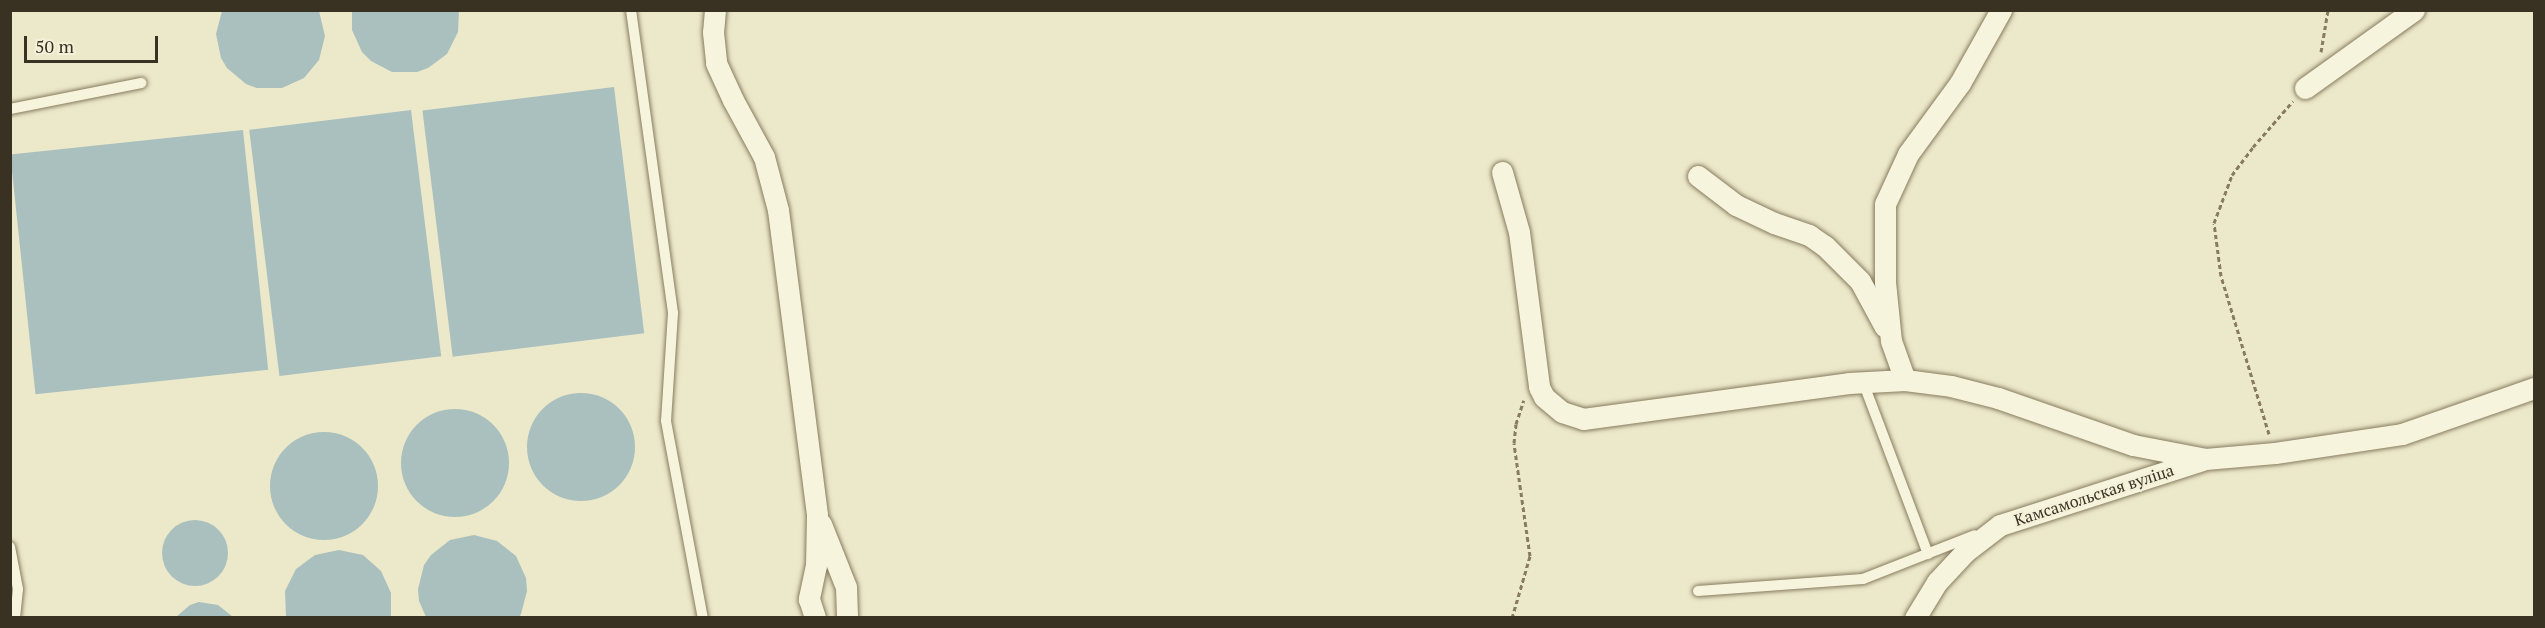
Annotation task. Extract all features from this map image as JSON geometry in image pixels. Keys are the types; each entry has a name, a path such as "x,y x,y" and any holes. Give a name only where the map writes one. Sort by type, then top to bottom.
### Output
{"street":[{"path":"715,10 713,32 716,63 764,157 778,210 817,515 816,565 811,611"},
{"path":"1891,341 1885,282 1885,204 1908,154 1960,83 2001,10"},
{"path":"2305,88 2414,10"},
{"path":"1502,172 1519,232 1537,380"},
{"path":"1698,176 1736,205 1774,223 1809,235 1837,256 1860,281 1880,313 1905,380"},
{"name":"Камсамольская вуліца","path":"1537,380 1544,397 1553,405 1562,412 1583,419 1863,382 1905,380 1951,387 1998,398 2133,445 2205,459"},
{"name":"Камсамольская вуліца","path":"1915,618 1937,582 1965,552 2000,525 2205,459 2275,453 2402,434 2535,388"},
{"path":"817,515 843,577 847,618"}],"lane":[{"path":"632,10 674,314 666,421 703,618"},
{"path":"10,109 141,83"},
{"path":"1863,382 1928,554"},
{"path":"1698,591 1863,579 2000,525"},
{"path":"10,546 18,589 15,618"}],"path":[{"path":"2320,54 2328,10"},
{"path":"2275,453 2221,276 2214,223 2232,175 2253,147 2305,88"},
{"path":"1512,618 1530,556 1515,457 1514,433 1524,400 1537,380"}],"water":[{"path":"222,11 319,11 325,36 319,60 304,78 282,88 257,88 246,84 227,68 221,58 216,34"},
{"path":"352,11 459,11 458,32 447,54 428,68 417,72 392,72 371,61 362,52 352,30"},
{"path":"614,87 644,333 453,357 422,111"},
{"path":"411,110 441,356 279,376 249,130"},
{"path":"243,130 268,370 35,394 10,154"},
{"path":"581,393 602,397 619,409 631,426 635,447 631,468 619,485 602,497 581,501 560,497 543,485 531,468 527,447 531,426 543,409 560,397"},
{"path":"455,409 476,413 493,425 505,442 509,463 505,484 493,501 476,513 455,517 434,513 417,501 405,484 401,463 405,442 417,425 434,413"},
{"path":"324,432 345,436 362,448 374,465 378,486 374,507 362,524 345,536 324,540 303,536 286,524 274,507 270,486 274,465 286,448 303,436"},
{"path":"188,520 202,520 214,525 223,534 228,553 226,566 219,577 202,586 188,586 176,581 167,572 162,560 162,546 167,534 176,525"},
{"path":"474,535 497,541 516,556 526,578 527,591 519,618 426,617 419,601 418,589 424,565 431,555 450,540"},
{"path":"339,550 363,555 381,571 391,593 391,617 286,617 285,591 296,569 315,555"},
{"path":"199,602 218,605 233,617 176,617 190,605"}]}
